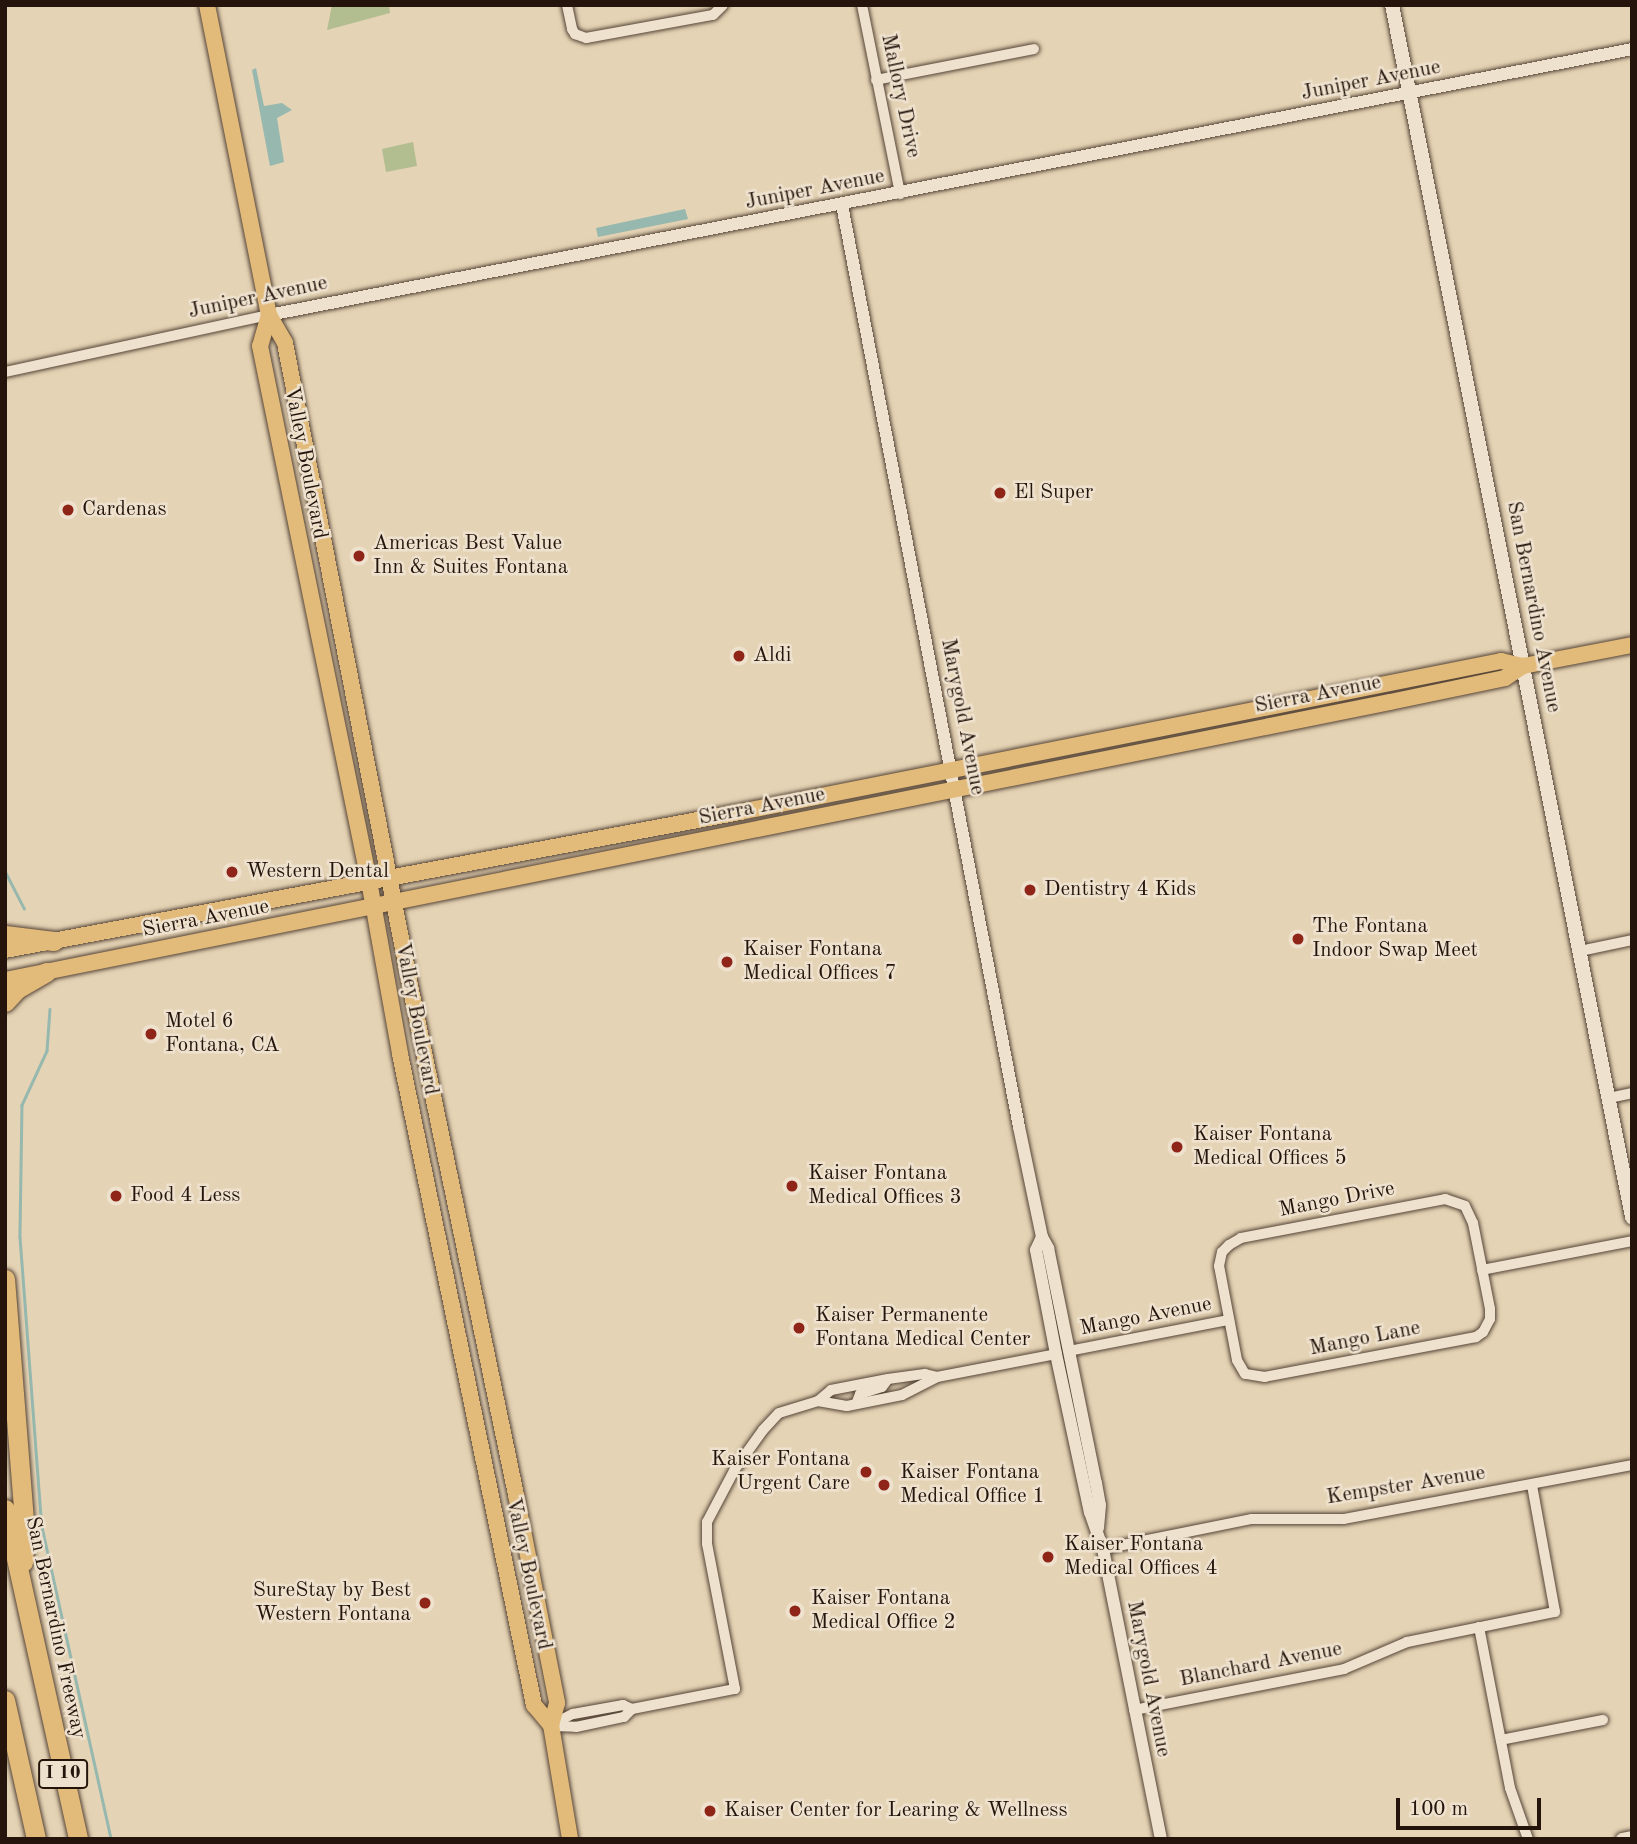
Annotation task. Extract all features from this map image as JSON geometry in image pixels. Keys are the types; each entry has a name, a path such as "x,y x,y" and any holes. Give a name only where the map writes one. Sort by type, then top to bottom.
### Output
{"highway":[{"path":"5,935 54,941"},
{"path":"5,1002 17,989 47,972"},
{"path":"5,1279 25,1535 21,1587"},
{"name":"San Bernardino Freeway","path":"5,1510 78,1839"},
{"name":"I 10","path":"5,1700 36,1839"},
{"path":"5,1731 31,1814"}],"main road":[{"name":"Valley Boulevard","path":"207,5 268,315 285,343 393,901 557,1703 551,1726 570,1839"},
{"name":"San Bernardino Avenue","path":"1392,5 1632,1217"},
{"name":"Valley Boulevard","path":"268,315 260,346 468,1385 534,1705 551,1726"},
{"name":"Sierra Avenue","path":"5,980 1206,740 1505,678 1523,666 1632,645"},
{"name":"Sierra Avenue","path":"5,950 953,770 1501,661 1523,666"},
{"path":"1206,740 1207,729 1278,714 1303,700"},
{"path":"468,1385 480,1397 484,1414 508,1456"}],"street":[{"path":"567,5 572,29 579,37 594,38 713,15 723,5"},
{"name":"Mallory Drive","path":"862,5 900,194"},
{"path":"876,80 1034,49"},
{"name":"Juniper Avenue","path":"5,372 268,315 900,194 1632,49"},
{"name":"Marygold Avenue","path":"842,205 1042,1237 1048,1248 1096,1483 1100,1505 1098,1528"},
{"path":"1580,951 1632,940"},
{"path":"1609,1098 1632,1093"},
{"name":"Mango Drive","path":"1229,1320 1219,1266 1222,1252 1232,1242 1241,1238 1289,1228 1450,1200 1461,1203 1469,1213 1482,1270"},
{"path":"1042,1237 1058,1321 1056,1353 1069,1377 1086,1463 1096,1483"},
{"path":"1482,1270 1632,1241"},
{"name":"Mango Lane","path":"1229,1320 1241,1368 1245,1374 1259,1378 1476,1337 1486,1328 1490,1314 1482,1270"},
{"name":"Mango Avenue","path":"1069,1351 1229,1320"},
{"path":"818,1401 833,1405 856,1404 902,1395 937,1377 1056,1353"},
{"name":"Marygold Avenue","path":"1056,1353 1090,1512 1098,1528 1103,1549 1161,1839"},
{"path":"551,1726 576,1727 624,1717 632,1709 736,1689 707,1545 707,1522 713,1506 735,1469 771,1421 789,1408 818,1401 831,1390 925,1374 937,1377"},
{"path":"856,1404 860,1394 882,1387 888,1379"},
{"name":"Kempster Avenue","path":"1103,1549 1252,1519 1344,1519 1632,1465"},
{"name":"Blanchard Avenue","path":"1134,1710 1344,1670 1399,1645 1555,1612 1532,1485"},
{"path":"1479,1627 1510,1788 1528,1839"},
{"path":"1501,1740 1603,1720"},
{"path":"1622,1839 1632,1837"}],"green space":[{"path":"332,5 389,5 390,13 327,30"},
{"path":"413,142 417,166 386,172 382,149"}],"water":[{"path":"256,68 264,106 282,103 292,110 277,118 284,162 270,166 252,70"},
{"path":"685,209 688,219 598,237 596,228"}],"waterway":[{"path":"5,871 24,908"},
{"path":"50,1009 47,1051 22,1105 20,1237 42,1527 111,1839"}],"place":[{"name":"El Super","path":"1000,493"},
{"name":"Cardenas","path":"68,510"},
{"name":"Americas Best Value Inn & Suites Fontana","path":"359,556"},
{"name":"Aldi","path":"739,656"},
{"name":"Western Dental","path":"232,872"},
{"name":"Dentistry 4 Kids","path":"1030,890"},
{"name":"The Fontana Indoor Swap Meet","path":"1298,939"},
{"name":"Kaiser Fontana Medical Offices 7","path":"727,962"},
{"name":"Motel 6 Fontana, CA","path":"151,1034"},
{"name":"Kaiser Fontana Medical Offices 5","path":"1177,1147"},
{"name":"Kaiser Fontana Medical Offices 3","path":"792,1186"},
{"name":"Food 4 Less","path":"116,1196"},
{"name":"Kaiser Permanente Fontana Medical Center","path":"799,1328"},
{"name":"Kaiser Fontana Urgent Care","path":"866,1472"},
{"name":"Kaiser Fontana Medical Office 1","path":"884,1485"},
{"name":"Kaiser Fontana Medical Offices 4","path":"1048,1557"},
{"name":"SureStay by Best Western Fontana","path":"425,1603"},
{"name":"Kaiser Fontana Medical Office 2","path":"795,1611"},
{"name":"Kaiser Center for Learing & Wellness","path":"710,1811"}]}
